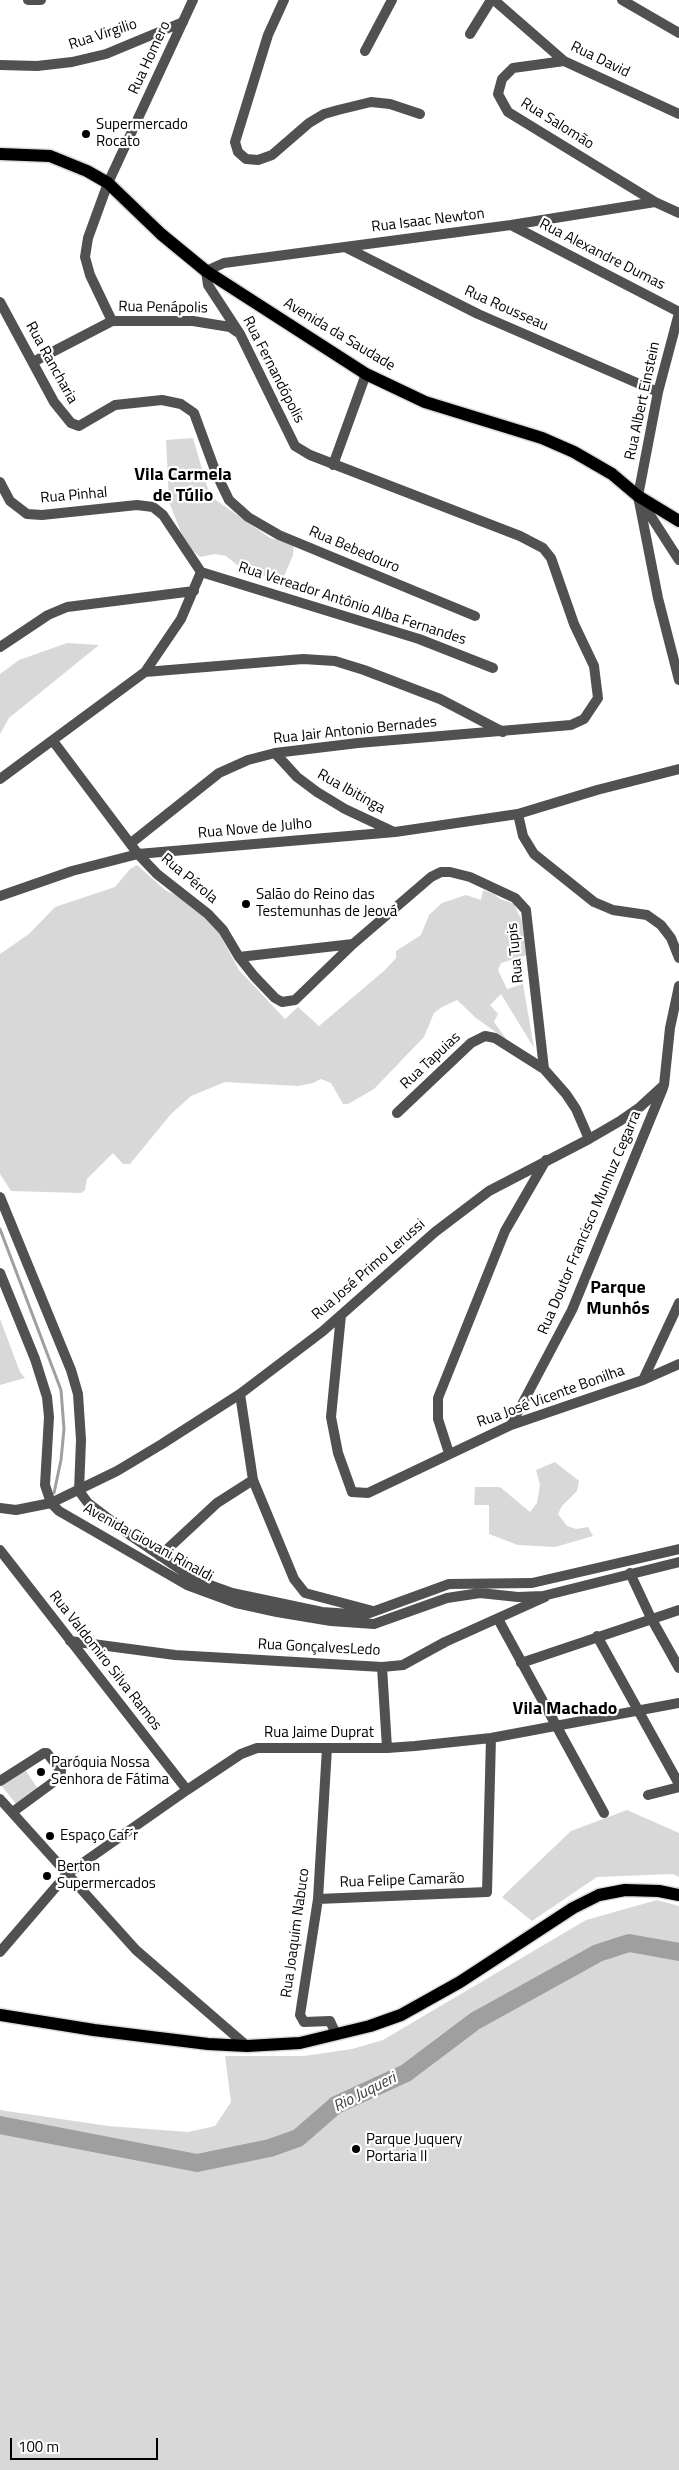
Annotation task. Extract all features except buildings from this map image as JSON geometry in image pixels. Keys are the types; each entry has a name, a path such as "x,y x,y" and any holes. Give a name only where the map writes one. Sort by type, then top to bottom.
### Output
{"main road":[{"name":"Avenida da Saudade","path":"0,154 50,156 70,163 108,183 162,234 206,270 366,374 425,402 542,438 574,452 612,474 638,496 679,521"},
{"path":"2,2016 104,2032 208,2044 247,2046 300,2043 370,2026 400,2015 460,1982 573,1908 599,1895 625,1890 659,1891 679,1895"}],"street":[{"path":"28,0 41,0"},
{"name":"Rua Homero","path":"112,321 90,275 85,257 88,238 108,183 193,0"},
{"path":"284,0 268,35 235,142 238,152 246,159 258,160 272,155 309,123 324,114 338,110 370,102 390,104 420,114"},
{"path":"366,51 392,0"},
{"path":"470,34 492,0"},
{"name":"Rua David","path":"492,0 564,61 679,114"},
{"path":"622,0 679,33"},
{"name":"Rua Virgilio","path":"0,65 37,66 72,62 106,54 183,22"},
{"name":"Rua Salomão","path":"564,61 513,68 502,79 498,94 508,112 655,202 679,213"},
{"name":"Rua Isaac Newton","path":"206,270 224,263 511,225 655,202"},
{"name":"Rua Alexandre Dumas","path":"511,225 679,313"},
{"name":"Rua Rousseau","path":"345,247 478,314 658,392"},
{"name":"Rua Fernandópolis","path":"206,270 208,286 240,334 296,446 310,455 333,465 520,536 543,548 551,558 574,624 594,666 598,698"},
{"name":"Rua Rancharia","path":"0,302 65,418 79,426 115,405 162,400 181,404 194,413 216,473 229,500"},
{"name":"Rua Albert Einstein","path":"638,496 658,392 679,313"},
{"name":"Rua Penápolis","path":"33,362 112,321 194,320 230,327 240,334"},
{"path":"333,465 366,374"},
{"name":"Rua Pinhal","path":"0,482 10,501 28,514 42,515 137,505 153,507 163,515 201,572"},
{"path":"638,496 679,560"},
{"path":"638,496 658,598 679,680"},
{"name":"Rua Bebedouro","path":"229,500 248,516 279,535 475,616"},
{"path":"0,779 145,672 181,620 201,572"},
{"name":"Rua Vereador Antônio Alba Fernandes","path":"201,572 419,639 493,668"},
{"path":"0,647 48,615 67,607 194,591"},
{"path":"145,672 303,659 334,662 364,670 440,699 504,733"},
{"name":"Rua Jair Antonio Bernades","path":"131,843 219,773 232,765 275,752 358,743 504,733 571,725 584,718 598,698"},
{"name":"Rua Pérola","path":"53,741 138,854 156,874 208,914 223,930 239,957 275,998 288,1003 295,1000 353,944"},
{"name":"Rua Ibitinga","path":"275,752 297,777 317,792 345,809 395,832"},
{"path":"679,769 597,790 518,814 523,836 534,854 594,902 613,910 647,915 661,925 672,938 679,958"},
{"name":"Rua Nove de Julho","path":"0,896 72,871 138,854 395,832 518,814"},
{"name":"Rua Tupis","path":"353,944 431,877 441,872 457,874 515,898 522,903 526,910 544,1069"},
{"path":"239,957 353,944"},
{"path":"664,1085 670,1028 679,986"},
{"name":"Rua Tapuias","path":"397,1114 478,1038 485,1036 495,1038 544,1069 571,1102 589,1139"},
{"name":"Rua José Primo Lerussi","path":"0,1508 16,1510 51,1504 79,1491 117,1471 240,1394 341,1315 450,1220 488,1192 620,1121 664,1085"},
{"name":"Rua Doutor Francisco Munhuz Cegarra","path":"511,1425 572,1310 664,1085"},
{"path":"449,1454 438,1419 438,1398 505,1231 547,1160"},
{"path":"0,1197 71,1370 78,1394 81,1440 79,1491"},
{"path":"0,1273 35,1359 48,1397 49,1417 45,1485 51,1504"},
{"path":"643,1380 679,1303"},
{"name":"Rua José Vicente Bonilha","path":"341,1315 331,1417 338,1454 352,1492 368,1493 511,1425 643,1380 679,1364"},
{"path":"240,1394 253,1480 294,1579 305,1593 376,1611 381,1623"},
{"path":"160,1556 217,1503 253,1480"},
{"name":"Avenida Giovani Rinaldi","path":"79,1491 88,1503 196,1580 232,1593 322,1612 364,1615 425,1591 449,1584 538,1582 679,1549"},
{"name":"Avenida Giovani Rinaldi","path":"51,1504 59,1511 142,1561 187,1585 216,1596 277,1612 374,1624 447,1598 480,1593 518,1597 547,1595 679,1562"},
{"name":"Rua Valdomiro Silva Ramos","path":"0,1550 186,1790"},
{"path":"630,1573 651,1618 679,1668"},
{"path":"563,1576 571,1583 564,1590"},
{"path":"538,1582 534,1586 534,1592 547,1595"},
{"name":"Rua GonçalvesLedo","path":"70,1641 175,1655 382,1667 403,1665 445,1642 547,1595"},
{"path":"521,1663 679,1610"},
{"path":"498,1619 604,1813"},
{"path":"597,1636 679,1786 648,1795"},
{"path":"382,1667 386,1748"},
{"name":"Rua Jaime Duprat","path":"0,1952 67,1874 186,1790 241,1754 257,1748 386,1748 491,1738 679,1703"},
{"name":"Rua Felipe Camarão","path":"318,1899 487,1892 491,1738"},
{"name":"Rua Joaquim Nabuco","path":"327,1748 318,1899 300,2015 304,2022 330,2021 336,2034"},
{"path":"0,1781 44,1752 47,1753 61,1771 59,1778 14,1812"},
{"path":"0,1798 136,1950 247,2046"}],"shaded area":[{"path":"193,438 210,496 270,538 294,544 293,555 282,581 242,569 226,556 215,554 200,557 186,545 169,502 166,440"},
{"path":"67,643 99,645 9,718 0,734 0,674 19,660"},
{"path":"137,865 165,890 192,903 219,933 239,970 285,1019 298,1007 319,1026 385,970 396,958 396,951 421,935 429,915 442,903 466,895 481,900 483,890 494,894 500,899 514,904 522,921 527,955 501,963 498,970 507,989 523,984 534,1048 501,994 490,1005 498,1014 494,1022 507,1040 476,1018 457,1000 434,1013 424,1037 374,1089 348,1104 343,1104 331,1083 321,1079 298,1086 225,1082 191,1096 171,1114 130,1164 123,1164 113,1153 87,1179 85,1190 81,1193 11,1191 0,1174 0,954 29,934 55,907 115,887 130,869"},
{"path":"0,1319 20,1372 25,1378 0,1385"},
{"path":"555,1462 579,1481 577,1491 562,1506 558,1514 567,1526 576,1529 588,1527 593,1536 555,1547 518,1545 489,1534 489,1505 474,1505 475,1487 500,1487 530,1512 537,1503 540,1485 536,1470"},
{"path":"24,1768 38,1789 17,1805 0,1784"},
{"path":"627,1810 679,1833 679,1877 673,1874 597,1877 532,1921 502,1897 571,1831"},
{"path":"657,1900 679,1906 679,2470 0,2470 0,2110 108,2126 188,2132 215,2126 231,2102 225,2056 304,2056 352,2049 383,2040 586,1920"}],"waterway":[{"path":"0,1229 61,1390 64,1429 61,1460 54,1493"},
{"name":"Rio Juqueri","path":"0,2125 197,2163 270,2148 298,2138 336,2105 406,2073 475,2021 598,1953 629,1943 679,1952"}],"place":[{"name":"Supermercado Rocato","path":"86,134"},
{"name":"Salão do Reino das Testemunhas de Jeová","path":"246,904"},
{"name":"Paróquia Nossa Senhora de Fátima","path":"41,1772"},
{"name":"Espaço Caf´r","path":"50,1836"},
{"name":"Berton Supermercados","path":"47,1876"},
{"name":"Parque Juquery Portaria II","path":"356,2149"}],"district":[{"name":"Vila Carmela de Túlio","path":"183,486"},
{"name":"Parque Munhós","path":"618,1299"},
{"name":"Vila Machado","path":"565,1710"}]}
